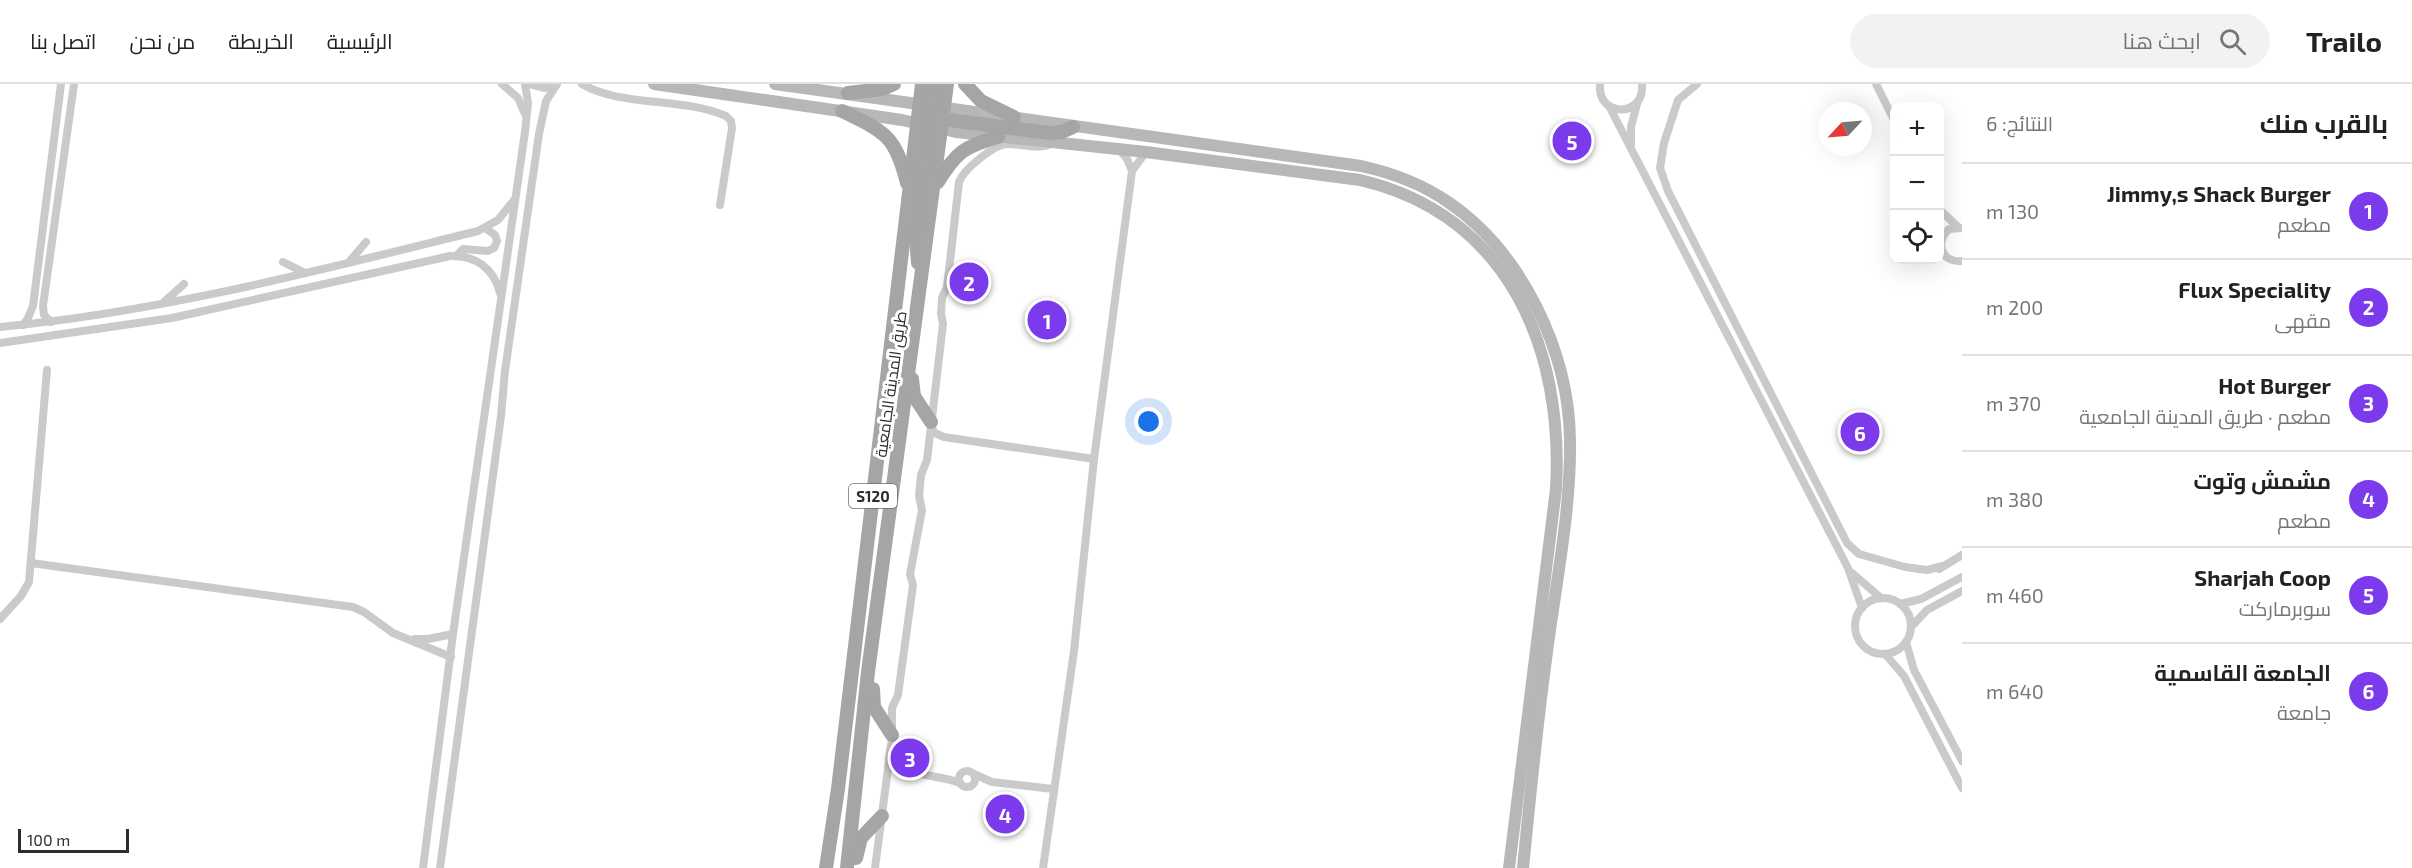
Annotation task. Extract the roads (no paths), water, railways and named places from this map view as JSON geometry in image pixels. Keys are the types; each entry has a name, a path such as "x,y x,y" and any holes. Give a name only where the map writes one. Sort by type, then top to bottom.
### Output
{"main road":[{"path":"654,84 842,111 932,117 1014,117 1381,170 1418,184 1450,203 1486,234 1516,273 1540,318 1558,364 1564,390 1570,439 1568,488 1540,701 1523,868"},
{"path":"775,84 848,93 998,137 1146,152 1344,177 1396,190 1431,207 1464,231 1493,260 1520,301 1540,347 1551,388 1557,461 1556,489 1509,868"},
{"path":"848,93 883,89 894,84"},
{"name":"طريق المدينة الجامعية","path":"847,868 868,672 935,186 932,117 922,84"},
{"path":"921,276 916,237 932,117 934,84"},
{"name":"طريق المدينة الجامعية","path":"826,868 840,778 909,191 932,117 947,84"},
{"path":"965,84 981,101 1014,117"},
{"path":"842,111 878,129 890,139 899,155 909,191"},
{"path":"932,117 1049,133 1062,132 1073,127"},
{"path":"935,186 952,159 963,149 998,137"},
{"path":"909,364 914,396 931,425"},
{"path":"868,672 873,686 873,704 892,735"},
{"path":"852,868 859,841 882,816"}],"street":[{"path":"23,325 32,310 61,84"},
{"path":"51,322 43,311 74,84"},
{"path":"502,84 518,98 527,120"},
{"path":"423,868 453,633 527,120 527,84 544,88 556,84"},
{"path":"440,868 501,416 505,371 540,125 546,101 556,84"},
{"path":"582,84 601,93 671,102 726,116 731,121 732,128 720,205"},
{"path":"1600,84 1601,96 1609,106 1848,568 1862,608"},
{"path":"1696,84 1681,96 1671,119 1660,168 1668,191 1843,532 1856,547 1870,556 1924,575 1931,574 1962,555"},
{"path":"1876,84 1890,112"},
{"path":"1632,151 1631,127 1637,103 1645,86"},
{"path":"1609,106 1626,110 1637,103"},
{"path":"875,868 892,735 892,708 898,695 913,585 910,574 922,510 919,496 921,476 926,464 943,324 942,298 947,287 959,182 966,170 1001,145 1043,147 1053,143"},
{"path":"1119,149 1127,159 1132,171"},
{"path":"1043,868 1074,651 1094,459 1132,171 1146,152"},
{"path":"63,155 70,169"},
{"path":"0,327 97,316 163,304 349,262 484,228 502,216 516,196"},
{"path":"1940,210 1945,232 1941,241 1941,250 1950,260 1961,262"},
{"path":"1941,210 1960,227 1945,232"},
{"path":"53,232 62,226"},
{"path":"456,256 464,249 489,251 495,248 497,241 495,235 484,228"},
{"path":"349,262 366,242"},
{"path":"0,343 172,318 444,256 475,260 486,267 495,280 501,296"},
{"path":"283,262 303,272"},
{"path":"163,304 184,284"},
{"path":"32,310 38,314 43,311"},
{"path":"490,368 505,371"},
{"path":"0,619 25,590 31,563 47,370"},
{"path":"931,425 938,435 949,438 1094,459"},
{"path":"928,447 949,438"},
{"path":"31,563 345,606 364,612 385,628 405,639 451,657"},
{"path":"1848,568 1863,585 1881,598"},
{"path":"1900,604 1921,599 1962,577"},
{"path":"1911,627 1909,617 1900,604 1891,599 1881,598 1862,608 1856,623 1859,639 1871,651 1885,654 1897,650 1906,642 1911,627 1927,610 1962,591"},
{"path":"405,639 428,639 453,633"},
{"path":"1906,642 1914,670 1962,761"},
{"path":"1885,654 1904,676 1962,788"},
{"path":"889,759 897,767 907,771 960,779 966,787 992,782 1053,789"},
{"path":"887,780 907,771"},
{"path":"960,779 965,771 992,782"},
{"path":"972,785 975,780 974,774"}],"place":[{"name":"Sharjah Coop","path":"1572,141"},
{"name":"Flux Speciality","path":"969,282"},
{"name":"Jimmy,s Shack Burger","path":"1047,320"},
{"name":"الجامعة القاسمية","path":"1860,432"},
{"name":"Hot Burger","path":"910,758"},
{"name":"مشمش وتوت","path":"1005,814"}]}
